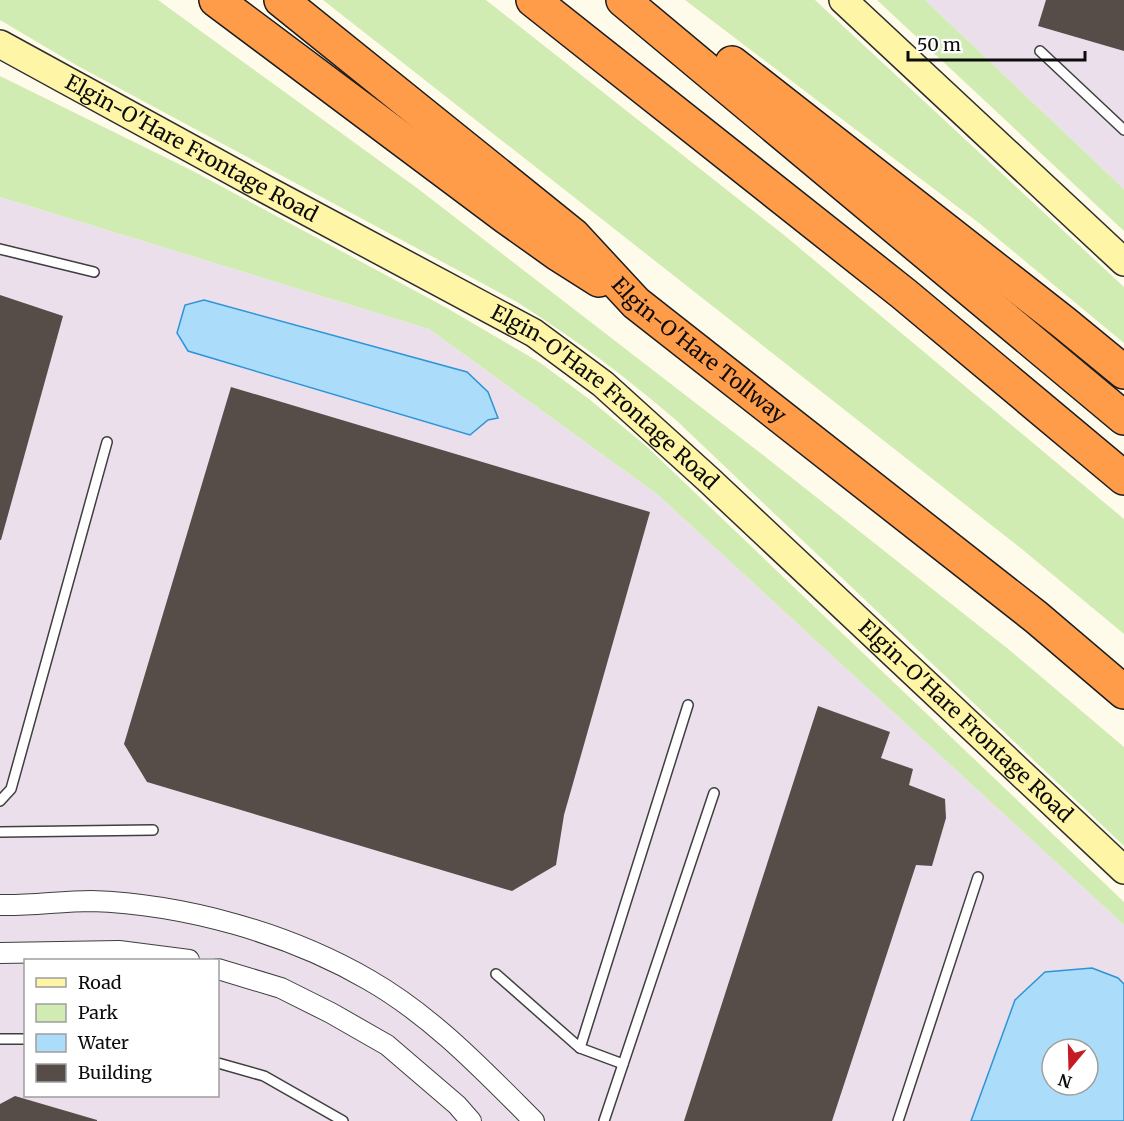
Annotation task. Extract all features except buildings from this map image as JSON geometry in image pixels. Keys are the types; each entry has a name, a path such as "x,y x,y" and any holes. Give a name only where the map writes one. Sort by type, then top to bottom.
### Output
{"highway":[{"path":"216,0 506,217 558,254 636,303"},
{"name":"Elgin-O'Hare Tollway","path":"281,0 573,235 636,303 1036,617 1124,692"},
{"path":"533,0 904,294 1124,478"},
{"path":"624,0 729,60 1124,372"},
{"path":"624,0 1124,418"}],"main road":[{"path":"843,0 1124,262"},
{"name":"Elgin-O'Hare Frontage Road","path":"0,44 534,333 603,384 710,480 1124,870"}],"street":[{"path":"0,905 91,901 176,910 247,927 303,948 369,980 419,1014 466,1053 534,1121"},
{"path":"0,953 118,951 181,959"},
{"path":"219,969 281,988 331,1013 387,1046 457,1105 471,1121"}],"lane":[{"path":"1040,51 1124,130"},
{"path":"0,249 94,272"},
{"path":"0,801 11,789 106,442"},
{"path":"580,1048 688,705"},
{"path":"604,1121 714,793"},
{"path":"0,831 153,830"},
{"path":"898,1121 978,877"},
{"path":"496,974 580,1048 623,1064"},
{"path":"0,1039 24,1039"},
{"path":"219,1063 264,1076 343,1121"}],"shaded area":[{"path":"925,0 1124,0 1124,189"},
{"path":"0,197 429,329 657,494 1124,925 1124,1121 0,1121"}],"green space":[{"path":"0,0 158,0 417,188 763,455 1007,648 1124,747 1124,846 677,421 599,358 517,302 76,65 0,20"},
{"path":"323,0 486,0 784,235 1124,519 1124,634 1023,550"},
{"path":"685,0 815,0 1124,287 1124,343 979,223"},
{"path":"877,0 925,0 1124,189 1124,231"},
{"path":"0,76 191,170 445,307 539,362 589,399 645,445 1124,902 1124,925 657,494 429,329 0,197"}],"water":[{"path":"204,300 467,372 488,392 498,418 488,420 470,435 188,351 177,333 185,305"},
{"path":"1092,968 1118,978 1124,984 1124,1121 971,1121 1015,1000 1045,972"}]}
